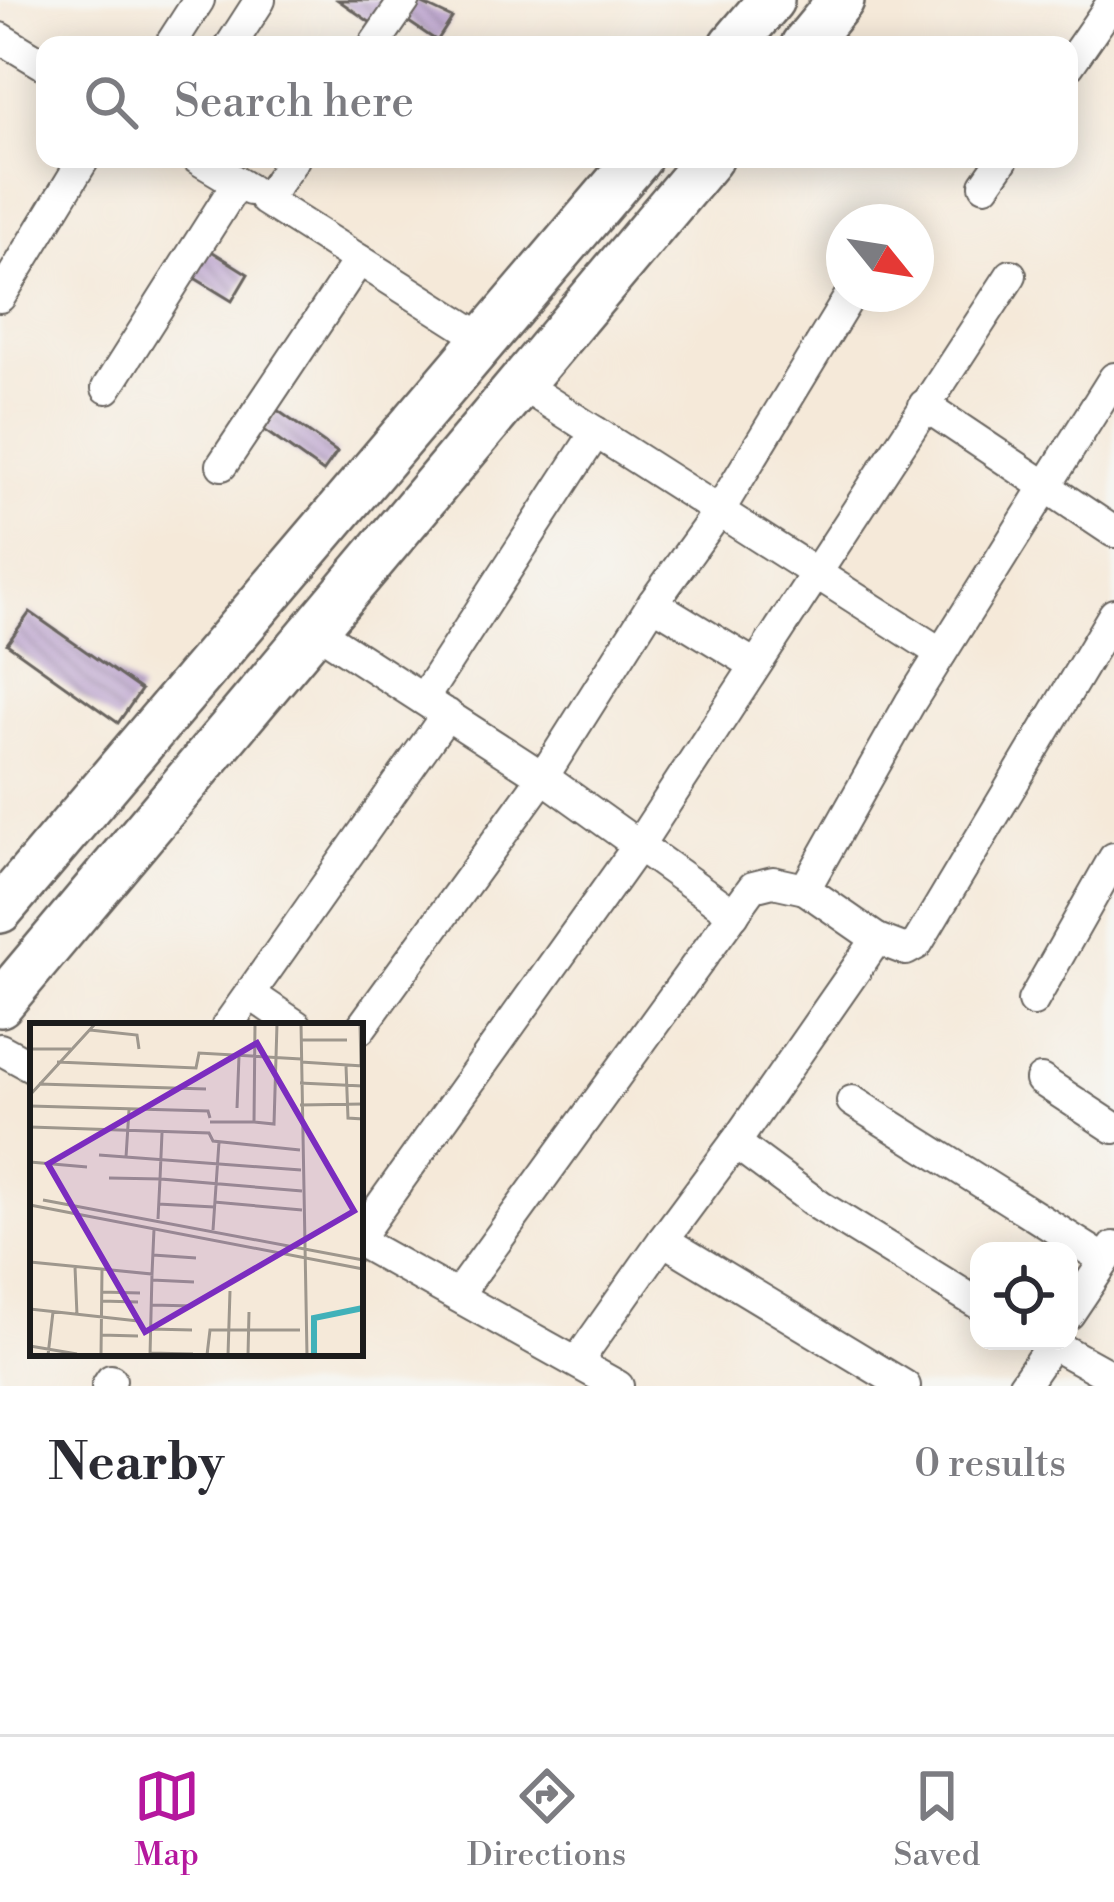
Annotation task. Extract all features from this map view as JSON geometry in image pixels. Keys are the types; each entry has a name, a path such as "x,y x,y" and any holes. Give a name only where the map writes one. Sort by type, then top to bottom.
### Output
{"main road":[{"path":"741,36 771,0"},
{"path":"811,36 841,0"},
{"path":"0,910 631,168"},
{"path":"0,1004 311,627 703,168"}],"street":[{"path":"176,36 199,0"},
{"path":"237,36 260,0"},
{"path":"380,36 405,0"},
{"path":"1078,51 1114,0"},
{"path":"0,38 36,60"},
{"path":"0,297 79,168"},
{"path":"213,168 487,341"},
{"path":"265,200 288,168"},
{"path":"107,388 237,183"},
{"path":"222,465 358,260"},
{"path":"363,1234 638,845 1011,275"},
{"path":"363,1025 543,777 652,603 719,511 840,312"},
{"path":"805,889 941,653 1114,378"},
{"path":"522,385 941,653"},
{"path":"924,405 1114,532"},
{"path":"229,1023 435,707 596,432"},
{"path":"652,603 755,665"},
{"path":"458,1294 753,887 773,882 805,889 877,939 906,950 917,944 1114,614"},
{"path":"311,627 543,777 734,914"},
{"path":"1033,1001 1114,858"},
{"path":"577,1362 877,939"},
{"path":"250,994 294,1023"},
{"path":"0,1049 30,1065"},
{"path":"1041,1080 1114,1128"},
{"path":"852,1101 1110,1253 1078,1301"},
{"path":"735,1143 877,1244 970,1299"},
{"path":"363,1240 618,1386"},
{"path":"663,1240 905,1386"},
{"path":"1023,1386 1046,1350"},
{"path":"1065,1350 1114,1378"}],"building":[{"path":"338,0 387,0 371,23"},
{"path":"414,0 452,18 440,36 430,36 403,18"},
{"path":"205,247 248,274 232,301 188,274"},
{"path":"277,410 337,452 323,472 264,430"},
{"path":"30,612 141,690 118,723 7,644"}]}
